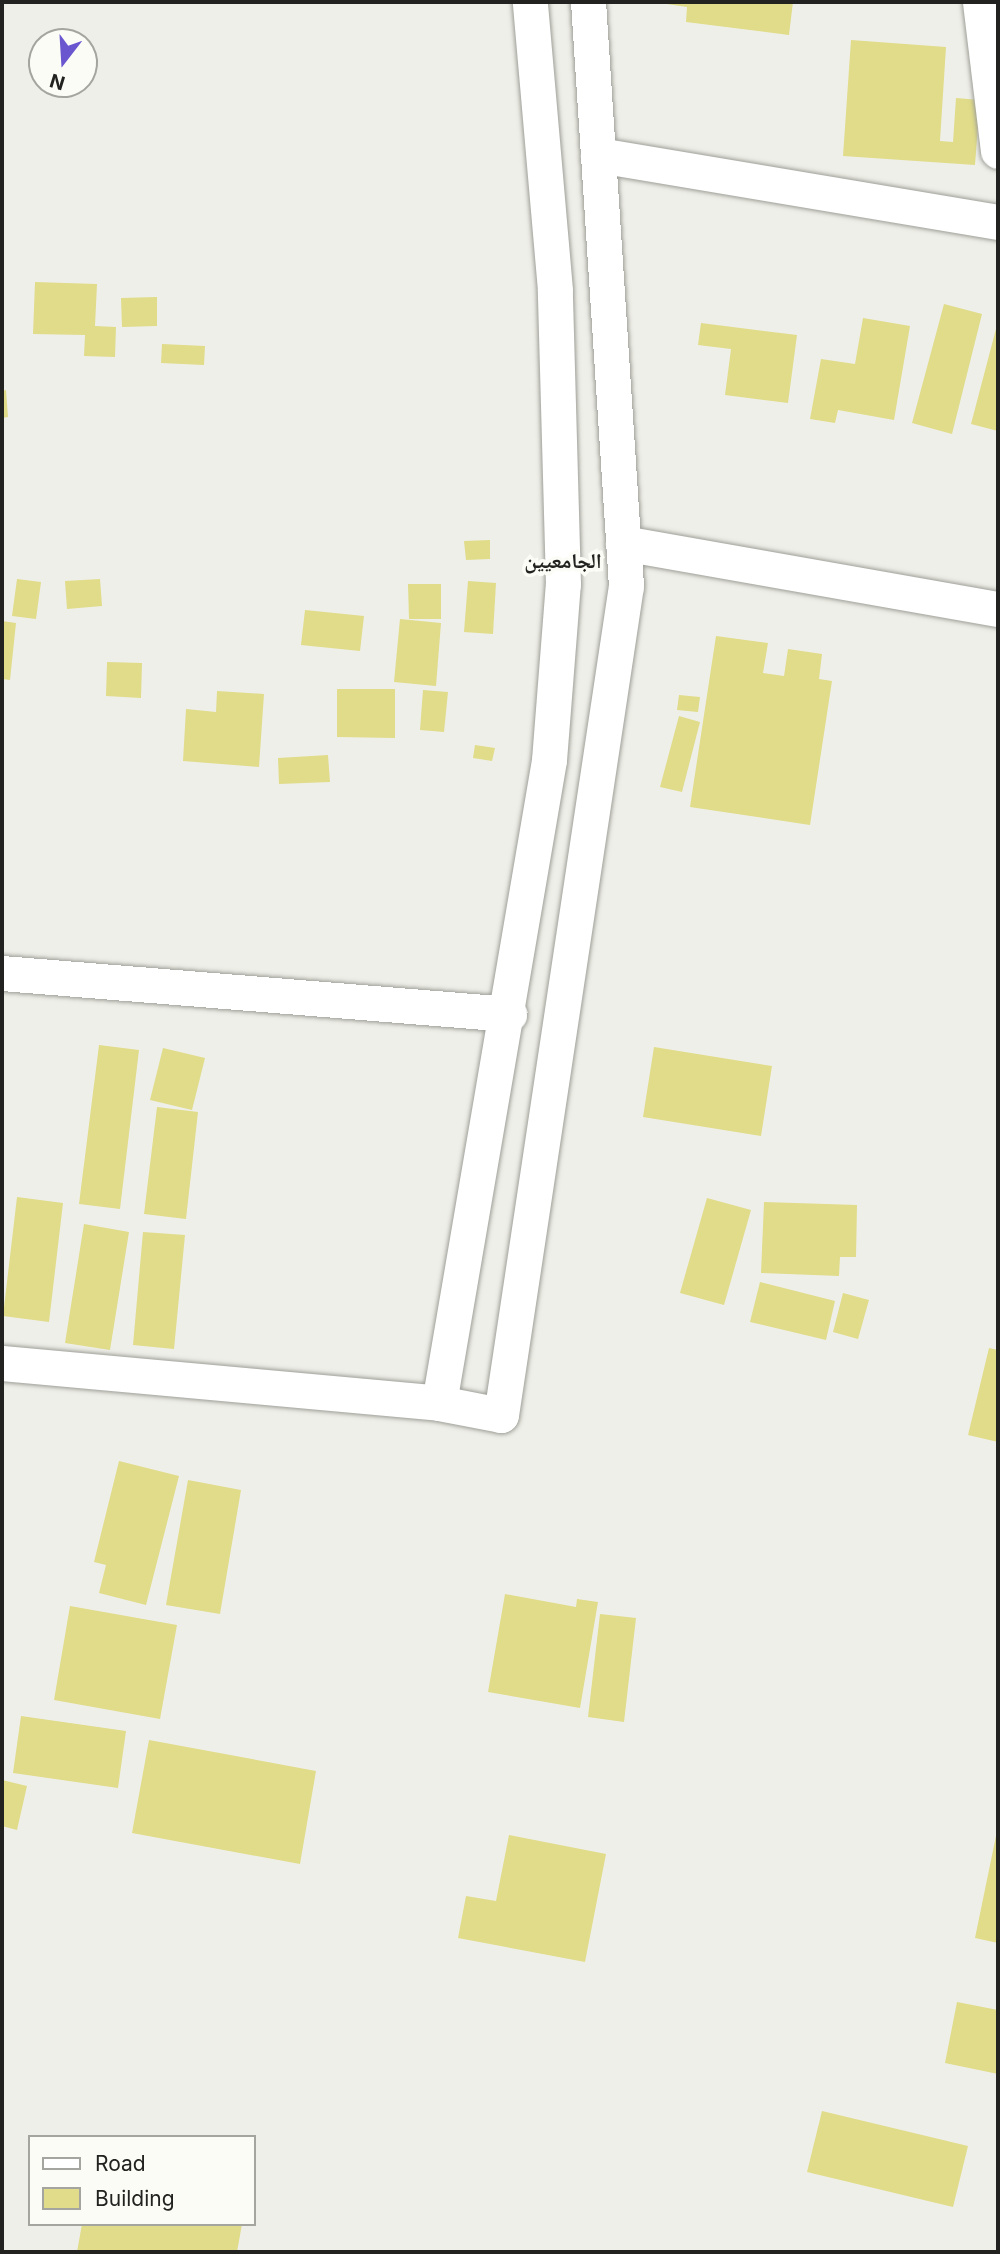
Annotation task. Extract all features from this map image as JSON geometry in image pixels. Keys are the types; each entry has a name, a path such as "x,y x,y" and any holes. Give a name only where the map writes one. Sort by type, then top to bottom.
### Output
{"street":[{"path":"439,1403 509,1014 549,760 564,584 555,290 530,2"},
{"path":"2,1363 439,1403 501,1415 626,586 588,2"},
{"path":"980,2 998,151"},
{"path":"598,155 998,222"},
{"path":"623,542 998,610"},
{"path":"2,973 509,1014"}],"building":[{"path":"793,2 789,35 686,22 687,7 660,3"},
{"path":"851,40 946,47 940,141 953,142 956,98 980,100 975,165 843,156"},
{"path":"35,282 97,284 95,326 116,327 115,357 84,356 85,335 33,334"},
{"path":"157,297 157,326 122,327 121,298"},
{"path":"944,304 982,314 952,434 912,423"},
{"path":"863,318 910,326 894,420 838,410 835,423 810,419 821,359 855,364"},
{"path":"701,323 797,335 788,403 725,395 731,349 698,345"},
{"path":"998,326 998,431 971,424"},
{"path":"162,344 205,346 204,365 161,363"},
{"path":"6,390 8,417 2,418 2,391"},
{"path":"490,540 490,559 466,560 464,541"},
{"path":"17,579 41,582 36,619 12,616"},
{"path":"100,579 102,606 67,609 65,581"},
{"path":"468,581 496,583 493,634 464,632"},
{"path":"408,584 441,584 441,619 409,619"},
{"path":"305,610 364,616 360,651 301,645"},
{"path":"400,619 441,623 436,686 394,682"},
{"path":"2,621 16,623 10,680 2,679"},
{"path":"716,636 768,643 763,673 784,676 788,649 822,654 819,679 832,681 810,825 690,807"},
{"path":"107,662 142,663 141,698 106,696"},
{"path":"337,689 395,689 395,738 337,737"},
{"path":"423,690 448,692 444,732 420,730"},
{"path":"217,691 264,694 259,767 183,761 186,709 216,712"},
{"path":"679,695 700,697 698,712 677,710"},
{"path":"679,716 700,722 682,792 660,787"},
{"path":"475,745 495,748 492,761 473,758"},
{"path":"328,755 330,782 279,784 278,758"},
{"path":"99,1045 139,1050 120,1209 79,1204"},
{"path":"654,1047 772,1066 761,1136 643,1117"},
{"path":"163,1048 205,1058 192,1110 150,1100"},
{"path":"157,1107 198,1112 186,1219 144,1214"},
{"path":"17,1197 63,1203 49,1322 3,1316"},
{"path":"707,1198 751,1210 724,1305 680,1293"},
{"path":"764,1202 857,1205 856,1257 840,1257 839,1276 761,1273"},
{"path":"84,1224 129,1232 110,1350 65,1343"},
{"path":"143,1232 185,1235 174,1349 133,1345"},
{"path":"760,1282 835,1301 826,1340 750,1322"},
{"path":"843,1293 869,1300 858,1339 833,1332"},
{"path":"989,1348 998,1350 998,1442 968,1435"},
{"path":"119,1461 179,1476 146,1605 99,1593 106,1565 94,1562"},
{"path":"188,1480 241,1490 220,1614 166,1605"},
{"path":"505,1594 576,1607 577,1599 598,1602 580,1708 488,1692"},
{"path":"70,1606 177,1625 160,1719 54,1700"},
{"path":"600,1614 636,1618 624,1722 588,1717"},
{"path":"21,1716 126,1731 118,1788 13,1773"},
{"path":"149,1740 316,1771 300,1864 132,1833"},
{"path":"2,1780 27,1786 17,1830 2,1826"},
{"path":"998,1831 998,1943 975,1938"},
{"path":"509,1835 606,1854 585,1962 458,1938 466,1896 496,1901"},
{"path":"957,2002 998,2010 998,2074 945,2063"},
{"path":"822,2111 968,2146 953,2207 807,2172"},
{"path":"82,2226 242,2226 237,2252 77,2252"}],"district":[{"name":"الجامعيين","path":"563,561"}]}
